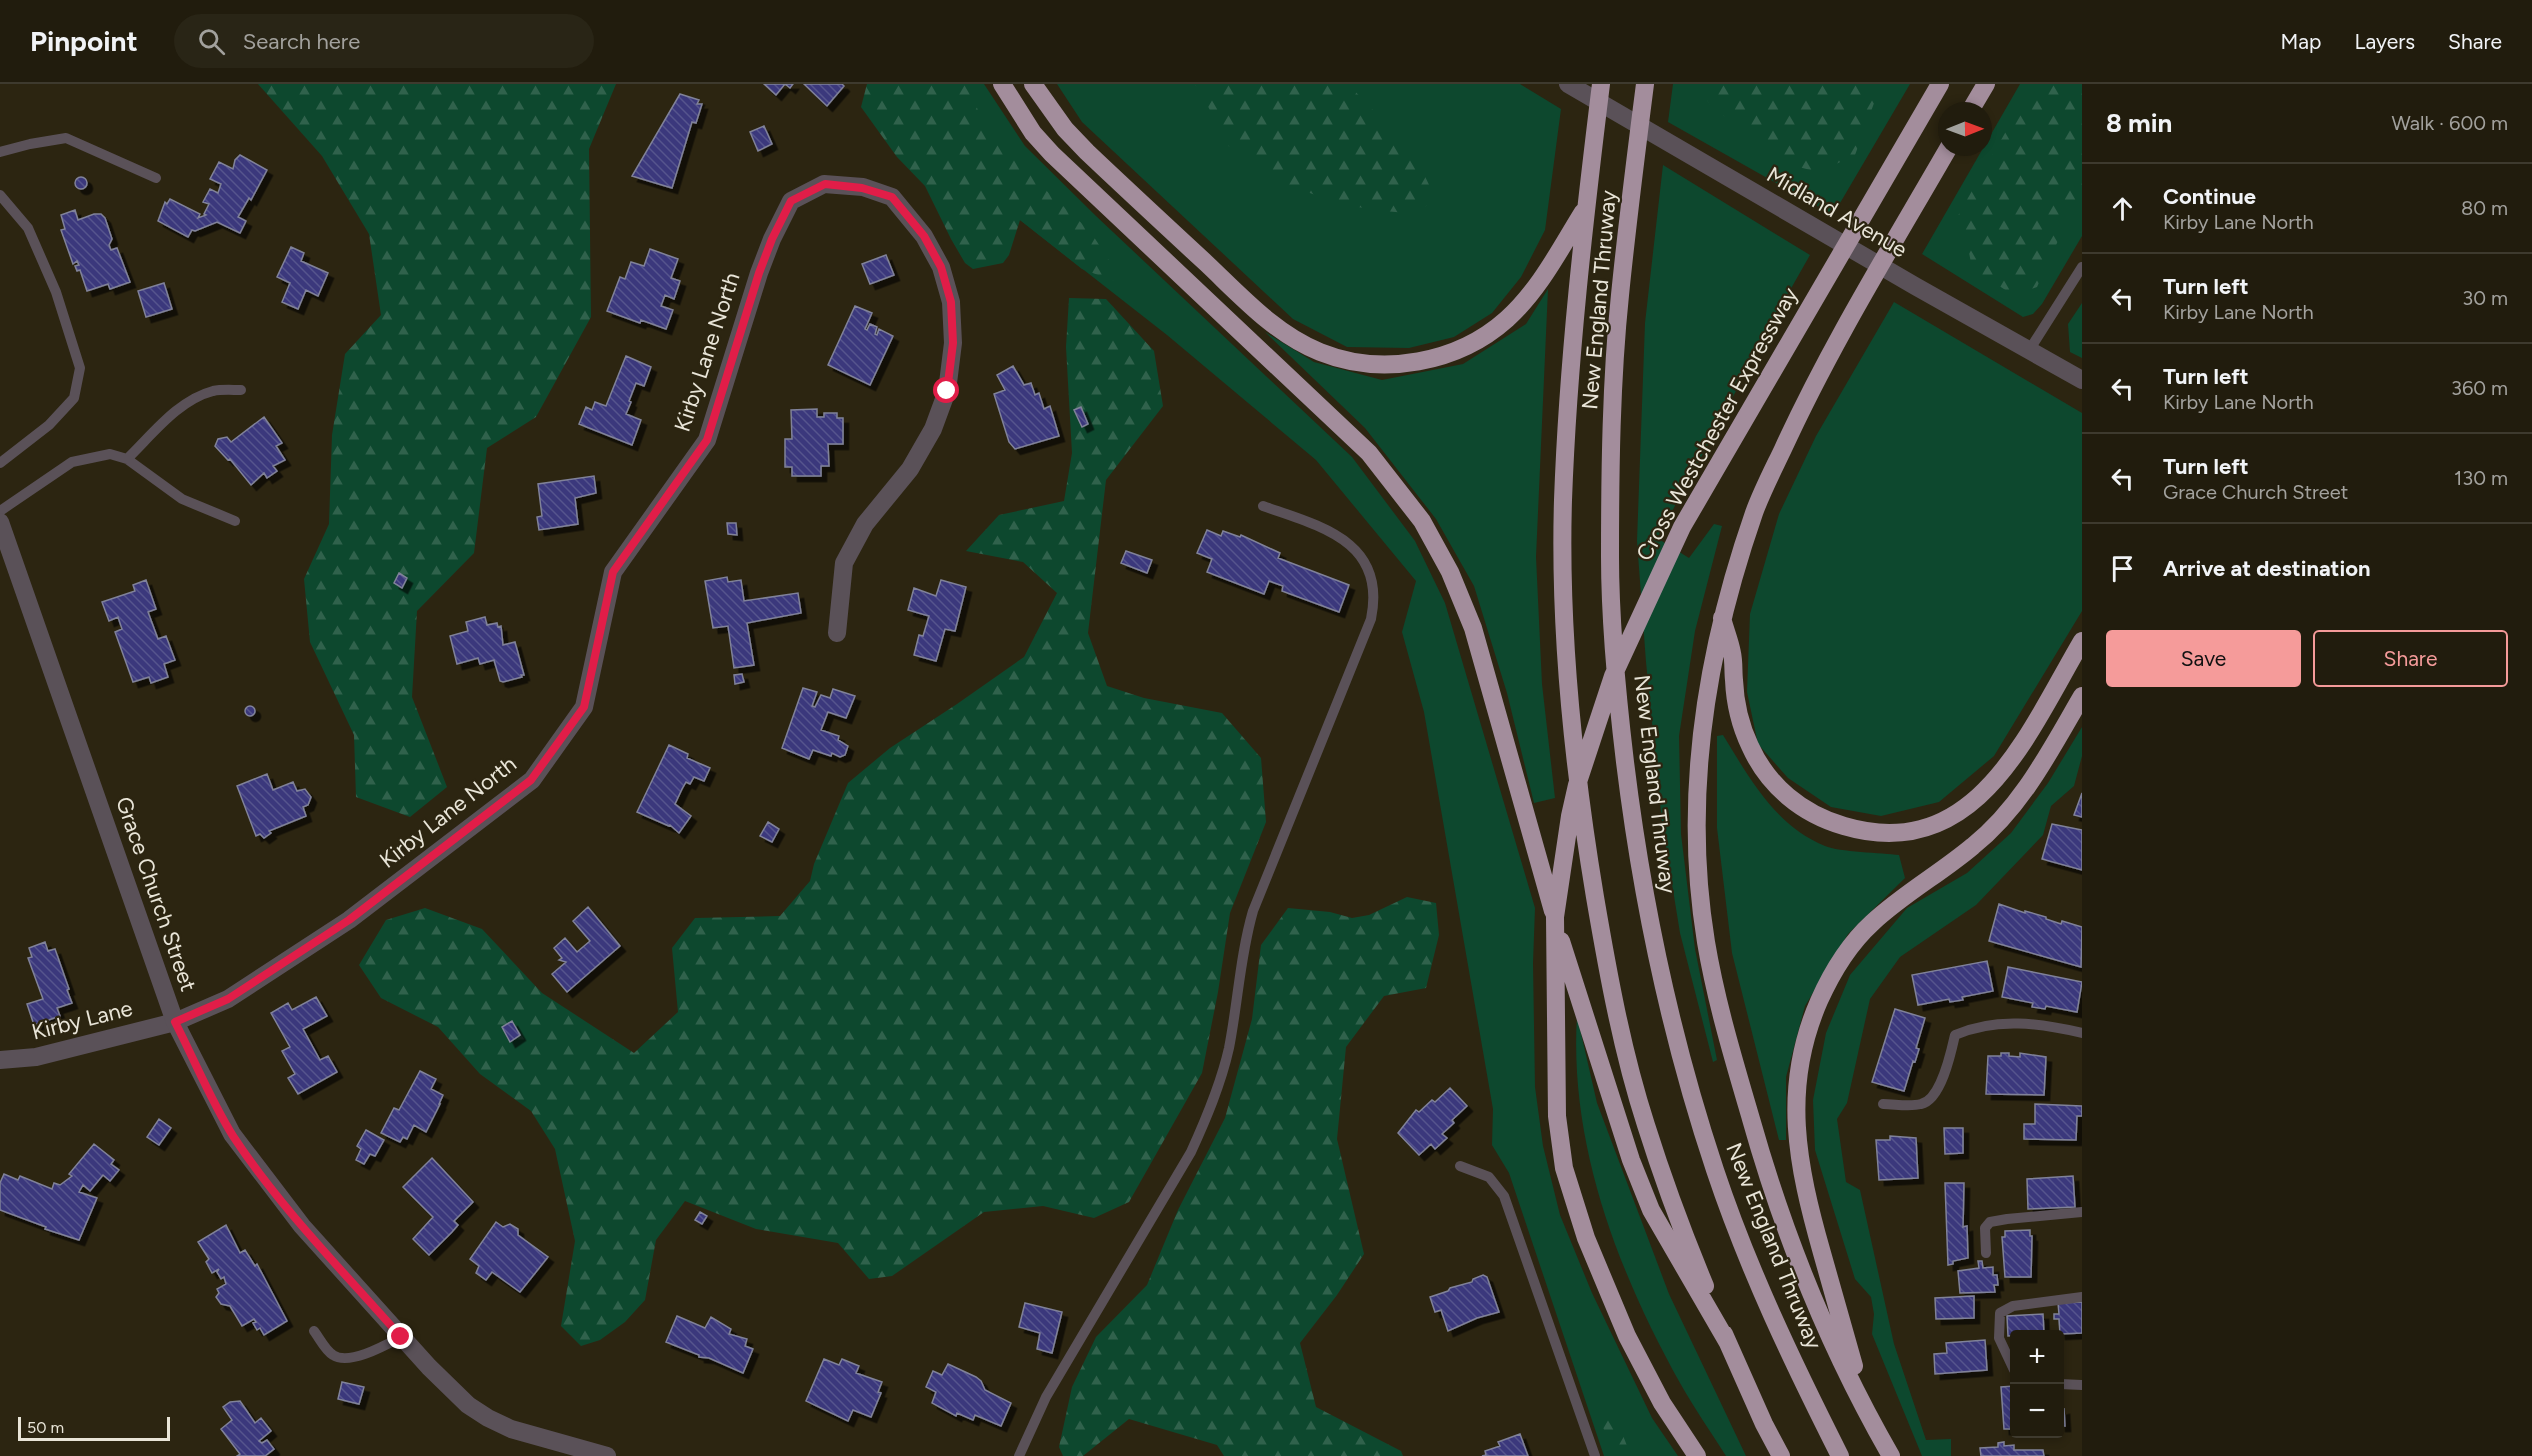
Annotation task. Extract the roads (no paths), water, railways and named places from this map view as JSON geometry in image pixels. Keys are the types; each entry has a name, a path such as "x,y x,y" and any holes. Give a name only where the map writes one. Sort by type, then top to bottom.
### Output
{"highway":[{"path":"1002,84 1034,133 1052,154 1369,453 1405,497 1438,547 1473,628 1571,974 1631,1160 1651,1210 1728,1343"},
{"path":"1033,84 1065,129 1087,152 1255,309 1296,340 1320,352 1345,360 1392,363 1417,361 1443,356 1466,348 1507,318 1540,282 1586,208"},
{"name":"New England Thruway","path":"1601,84 1586,208 1566,427 1563,502 1565,652 1581,812 1608,972 1645,1124 1693,1257 1728,1343 1764,1424 1781,1456"},
{"name":"New England Thruway","path":"1645,84 1625,244 1613,388 1610,561 1621,726 1647,905 1679,1048 1715,1170 1770,1310 1840,1456"},
{"name":"Cross Westchester Expressway","path":"1697,1456 1662,1403 1627,1336 1586,1238 1567,1178 1560,1145 1557,1116 1558,1051 1554,982 1555,916 1570,816 1577,785 1613,676 1682,527 1940,84"},
{"path":"1975,102 1986,84"},
{"path":"1891,1456 1869,1417 1807,1286 1786,1231 1743,1093 1706,942 1698,871 1697,799 1708,680 1722,617 1755,510 1804,403 1944,156"},
{"path":"1722,617 1732,654 1737,710 1746,739 1761,768 1775,786 1813,815 1836,824 1869,832 1908,831 1926,826 1946,819 1983,794 2001,776 2017,752 2082,641"},
{"path":"1869,1417 1808,1202 1798,1152 1796,1093 1805,1037 1826,985 1854,941 1889,908 1974,846 1994,826 2045,759 2082,696"}],"street":[{"name":"Midland Avenue","path":"1568,84 2082,380"},
{"name":"Kirby Lane North","path":"175,1022 228,999 349,920 531,780 584,707 613,572 707,440 759,273 772,239 791,201 825,184 862,188 892,197 924,236 941,267 951,302 953,343 947,391 933,429 910,469 865,524 844,563 837,633"},
{"name":"Grace Church Street","path":"0,522 7,560 175,1022 232,1134 302,1226 448,1388 488,1418 533,1437 607,1456"},
{"name":"Kirby Lane","path":"0,1060 36,1057 175,1022"}],"lane":[{"path":"0,152 66,138 156,178"},
{"path":"0,195 28,228 56,292 80,368 74,398 49,425 0,463"},
{"path":"2030,349 2082,267"},
{"path":"127,459 181,406 216,390 241,390"},
{"path":"0,511 72,462 110,454 127,459 182,499 235,520"},
{"path":"1020,1456 1047,1397 1191,1152 1202,1128 1228,1050 1246,935 1253,911 1371,619 1373,606 1371,580 1367,566 1350,543 1325,529 1263,506"},
{"path":"1883,1104 1920,1104 1927,1101 1939,1087 1955,1035 1967,1030 2023,1022 2082,1033"},
{"path":"1460,1166 1489,1178 1504,1196 1595,1456"},
{"path":"1986,1253 1985,1228 1990,1222 2082,1212"},
{"path":"2010,1361 1999,1338 2000,1312 2013,1306 2082,1297"},
{"path":"314,1332 330,1352 341,1358 370,1352 401,1337"},
{"path":"2064,1384 2082,1384"}]}
